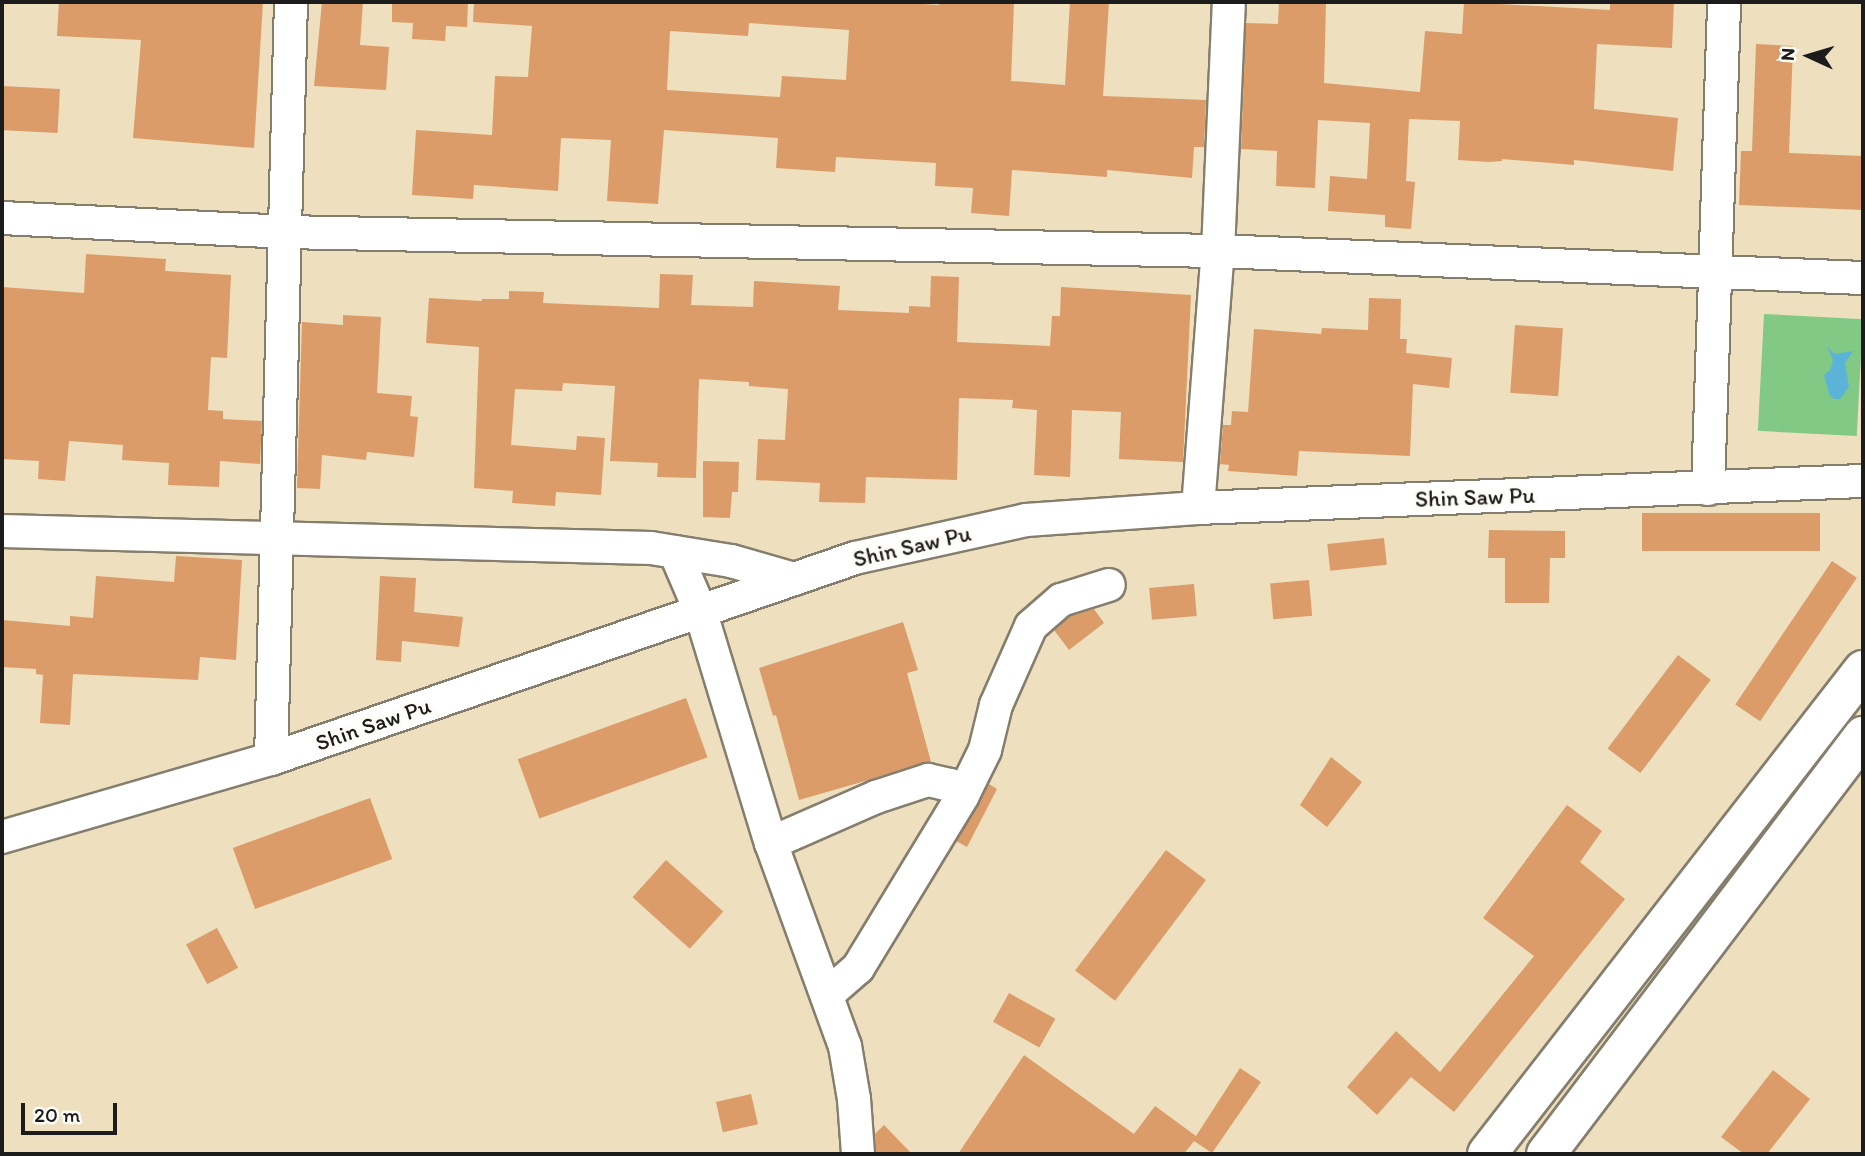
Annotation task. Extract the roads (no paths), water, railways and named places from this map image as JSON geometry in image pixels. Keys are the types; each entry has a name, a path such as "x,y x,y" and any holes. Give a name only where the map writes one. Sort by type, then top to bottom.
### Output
{"main road":[{"path":"1487,1154 1863,670"},
{"path":"1546,1154 1863,736"}],"street":[{"path":"271,760 291,2"},
{"path":"1198,508 1218,251 1229,2"},
{"path":"1708,489 1724,2"},
{"path":"2,218 284,232 1218,251 1863,278"},
{"name":"Shin Saw Pu","path":"2,837 271,760 855,558 1026,520 1198,508 1863,481"},
{"path":"2,530 651,548 731,561 794,579"},
{"path":"675,552 700,610 771,843 845,1046 854,1099 858,1154"},
{"path":"828,994 858,968 963,795 985,750 996,705 1031,626 1061,600 1109,585"},
{"path":"771,843 876,797 928,780 950,785 963,795"}],"water":[{"path":"1827,346 1834,354 1853,351 1845,363 1849,387 1840,399 1834,399 1829,394 1824,375 1830,370 1833,360"}]}
